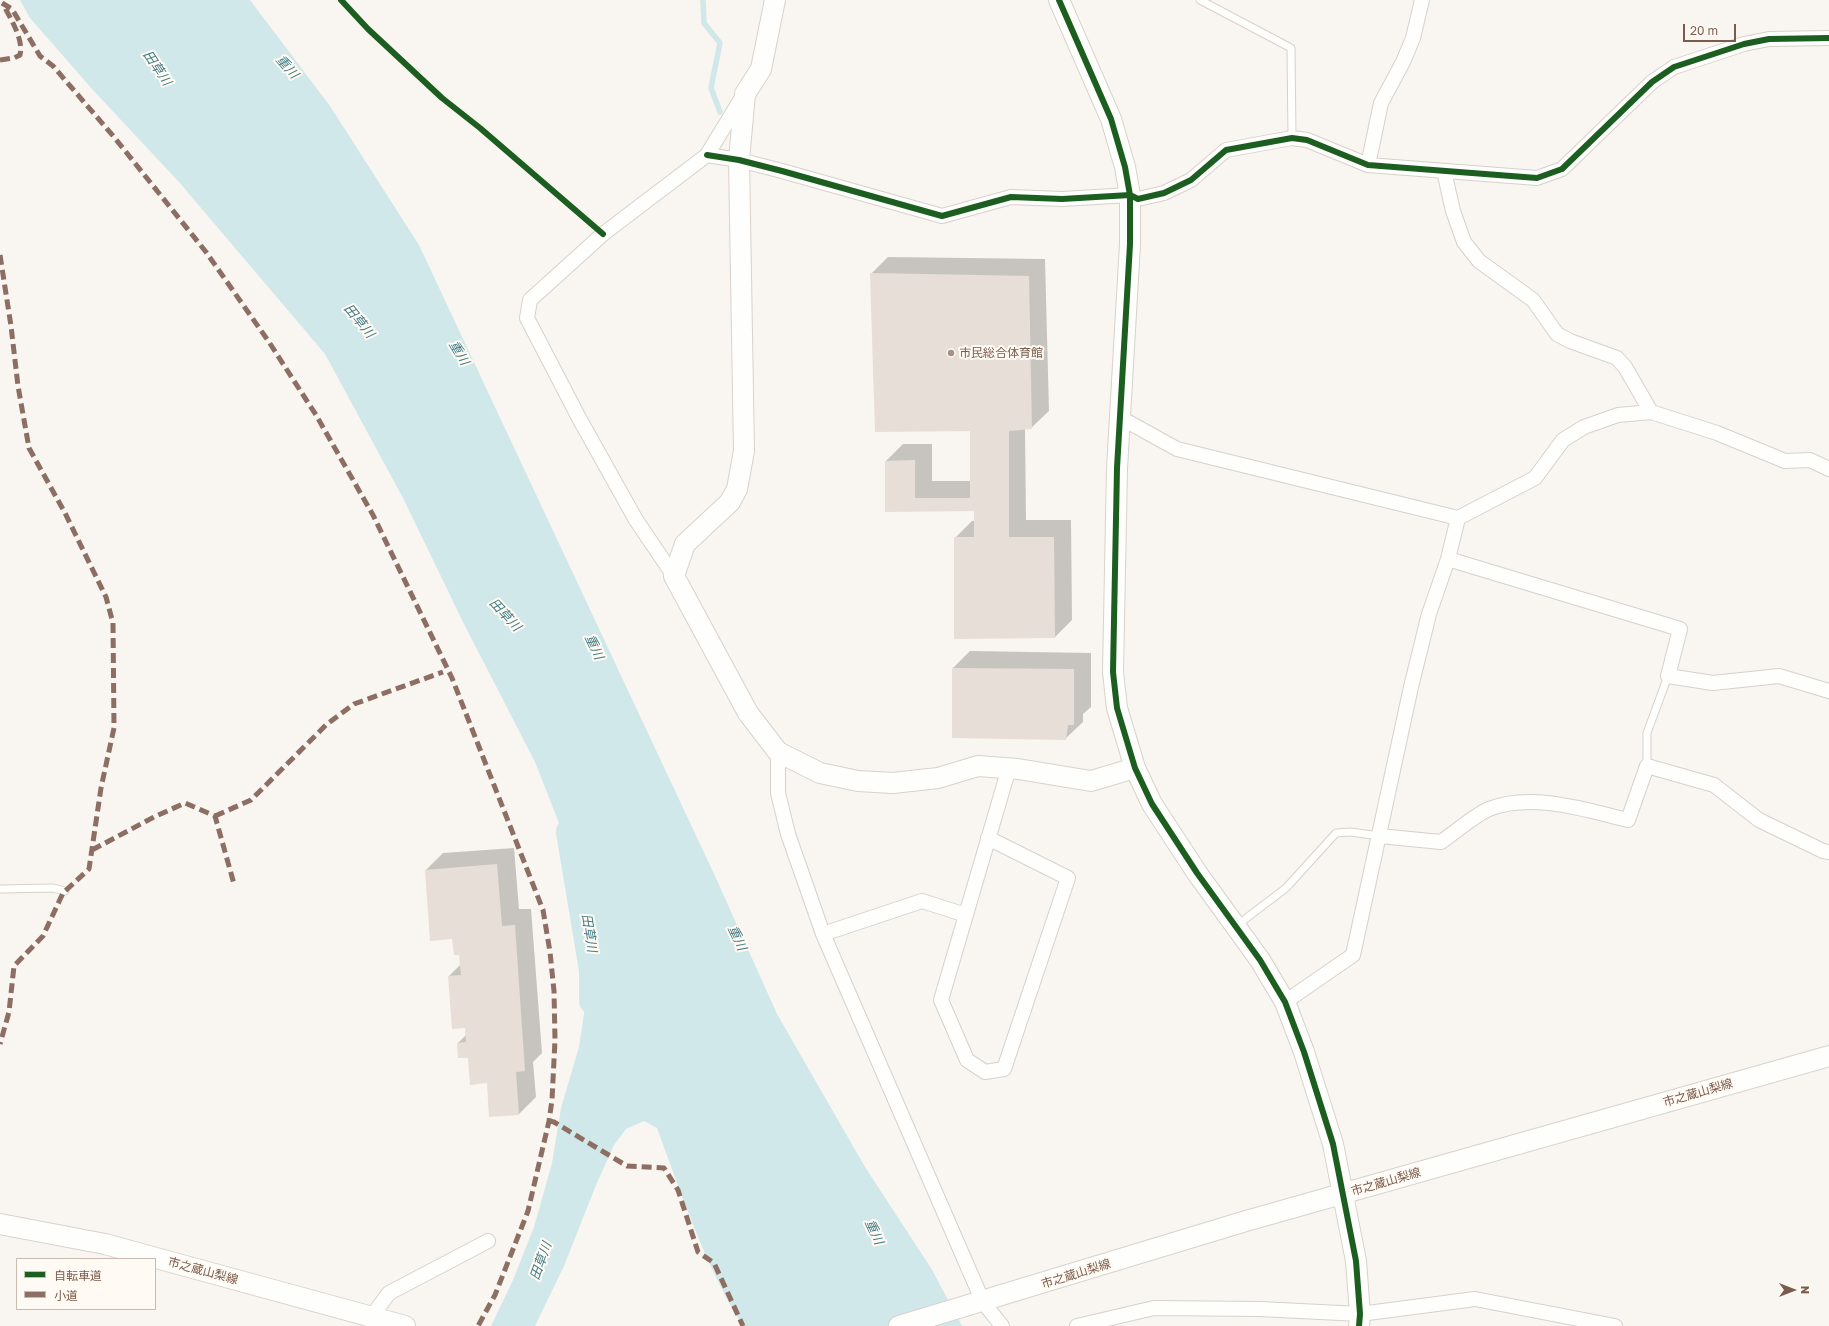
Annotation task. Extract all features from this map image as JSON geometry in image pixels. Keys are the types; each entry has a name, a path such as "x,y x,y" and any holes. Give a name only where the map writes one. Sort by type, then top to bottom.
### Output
{"street":[{"path":"775,0 761,69 707,155 603,234 530,300 527,318 579,418 636,520 674,576 748,713 778,752 820,773 858,781 893,783 938,778 978,766 1009,768 1091,781 1135,768"},
{"path":"1059,0 1111,120 1125,166 1130,195 1130,244 1117,468 1113,672 1117,708 1135,768 1152,804 1168,831 1260,960 1285,1002 1304,1052 1330,1137 1356,1261 1359,1320"},
{"path":"1368,165 1381,102 1403,62 1413,38 1422,0"},
{"path":"707,155 739,160 942,216 1011,197 1062,198 1130,195 1138,200 1164,194 1191,180 1226,150 1292,138 1308,140 1368,165 1537,178 1562,169 1652,82 1674,67 1744,44 1769,39 1829,38"},
{"path":"674,576 685,544 730,502 734,496 737,489 744,451 739,160 745,94"},
{"path":"1444,171 1453,211 1464,242 1479,261 1533,300 1557,334 1570,341 1617,358 1625,367 1651,412"},
{"path":"1121,418 1177,449 1458,518 1535,478 1563,440 1584,427 1618,415 1651,412 1717,433 1786,461 1810,460 1829,469"},
{"path":"1285,1002 1352,955 1411,687 1429,614 1448,559 1458,518"},
{"path":"1448,559 1680,629 1668,676 1713,683 1779,676 1829,691"},
{"path":"778,752 778,793 788,834 823,934 977,1303 1002,1326"},
{"path":"1379,836 1441,842 1488,810 1506,804 1551,802 1628,820 1646,766 1714,785 1759,820 1823,851 1829,852"},
{"path":"988,838 1068,878 1004,1069 985,1072 967,1060 941,1000 988,838 1009,768"},
{"path":"823,934 922,902 966,915"},
{"name":"市之蔵山梨線","path":"899,1326 1246,1221 1829,1056"},
{"name":"市之蔵山梨線","path":"0,1224 105,1244 405,1326"},
{"path":"372,1316 389,1293 488,1241"},
{"path":"1077,1326 1154,1308 1260,1309 1359,1320 1475,1299 1615,1326"}],"lane":[{"path":"1200,0 1291,48 1292,138"},
{"path":"1646,766 1647,733 1668,676"},
{"path":"1236,926 1286,888 1336,833 1351,832 1379,836"},
{"path":"0,889 53,888 65,891"}],"water":[{"name":"重川","path":"20,0 250,0 330,106 419,245 715,876 777,1014 865,1167 931,1268 962,1326 743,1326 717,1280 695,1230 657,1128 644,1121 626,1129 614,1145 596,1185 564,1266 535,1326 491,1326 513,1280 534,1227 552,1163 561,1108 579,1047 598,922 535,762 464,624 403,498 325,354 179,182 92,89 30,18"}],"building":[{"name":"市民総合体育館","path":"870,273 1029,276 1032,429 1009,431 1009,537 1054,537 1055,638 954,639 954,537 974,537 974,511 885,512 885,461 915,460 915,498 970,498 970,431 875,432"},
{"path":"952,668 1074,669 1074,725 1068,725 1066,740 952,738"},
{"path":"497,864 502,926 515,925 525,1071 516,1072 519,1115 489,1117 487,1083 470,1085 468,1058 458,1058 457,1043 466,1042 465,1028 452,1029 448,976 461,975 459,955 454,955 452,939 430,941 425,870"}],"waterway":[{"path":"703,0 704,23 720,43 711,88 720,112"},
{"name":"田草川","path":"572,832 595,970 595,1000"}],"marked path":[{"path":"2,3 12,9 40,56 53,66 114,137 206,252 269,342 316,415 373,515 452,678 543,910 550,952 554,991 555,1040 552,1100 549,1121 528,1211 495,1295 478,1326"},
{"path":"0,60 14,58 20,55 21,49 16,29 3,4"},
{"path":"0,255 11,326 18,386 29,448 65,513 106,597 113,623 114,728 101,788 89,869 63,893 43,936 14,966 9,1012 0,1044"},
{"path":"215,816 251,800 327,724 354,704 443,672"},
{"path":"92,850 154,817 185,803 215,816 234,884"},
{"path":"549,1121 554,1122 627,1166 664,1168 678,1190 698,1252 714,1263 743,1326"}],"cycle path":[{"path":"341,0 368,29 442,98 480,128 603,234"},
{"path":"1059,0 1111,119 1125,167 1130,195 1130,244 1117,468 1113,672 1117,708 1135,768 1152,804 1197,873 1260,960 1285,1002 1304,1052 1333,1144 1356,1261 1360,1314 1359,1326"},
{"path":"707,155 739,160 782,171 942,216 1011,197 1062,199 1130,195 1138,199 1164,193 1191,180 1226,150 1292,138 1307,140 1368,165 1537,178 1562,169 1652,82 1674,67 1744,44 1769,39 1829,38"}],"place":[{"name":"市民総合体育館","path":"951,353"}]}
